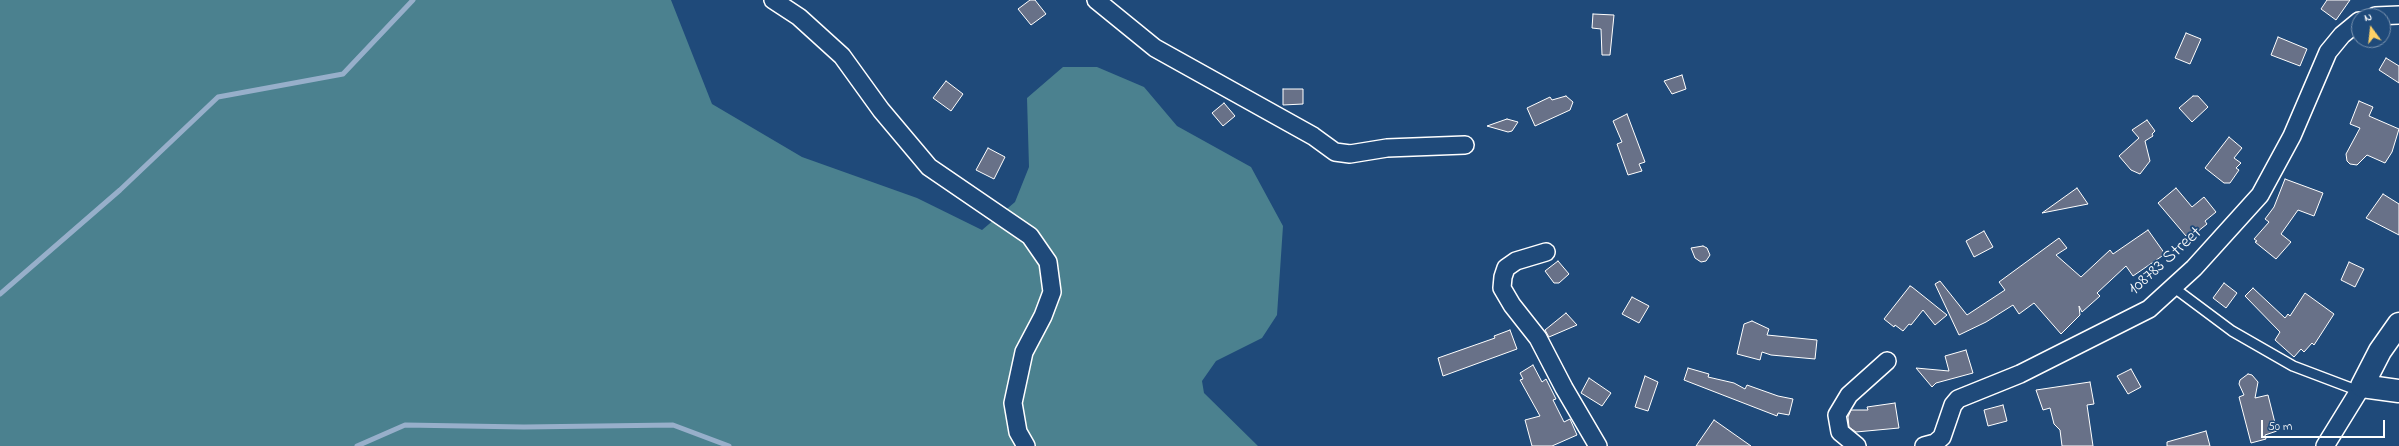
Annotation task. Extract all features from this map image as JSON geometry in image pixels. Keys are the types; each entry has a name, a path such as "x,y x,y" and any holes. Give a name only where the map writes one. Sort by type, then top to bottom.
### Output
{"street":[{"path":"773,0 799,17 842,56 881,110 929,167 1030,236 1048,262 1052,292 1043,316 1024,352 1013,403 1018,432 1026,446"},
{"path":"1096,0 1155,48 1313,136 1335,152 1350,154 1386,148 1464,145"},
{"name":"108783 Street","path":"1924,446 1935,443 1942,436 1953,405 1958,399 2020,374 2149,309 2173,287 2228,233 2260,195 2292,136 2328,52 2342,35 2351,28"},
{"path":"1546,252 1516,261 1506,268 1502,288 1512,305 1538,338 1564,388 1598,446"},
{"path":"2325,446 2360,388 2380,351 2399,324"},
{"path":"1858,446 1840,432 1837,415 1849,395 1887,361"},
{"path":"2360,388 2399,391"}],"lane":[{"path":"2173,287 2232,331 2293,366 2360,388"}],"green space":[{"path":"0,0 671,0 712,104 802,157 917,198 982,230 1015,202 1029,167 1027,98 1063,67 1097,67 1144,87 1177,126 1251,167 1283,226 1277,315 1262,338 1216,361 1202,381 1204,393 1258,446 0,446"}],"building":[{"path":"1030,0 1035,0 1046,14 1031,25 1018,9"},
{"path":"2327,0 2350,0 2336,20 2321,9"},
{"path":"1593,14 1614,15 1610,55 1602,55 1601,29 1592,28"},
{"path":"2186,33 2201,39 2190,64 2175,58"},
{"path":"2278,37 2307,49 2300,66 2271,55"},
{"path":"2386,58 2399,66 2399,83 2379,70"},
{"path":"1682,75 1686,89 1672,94 1664,81"},
{"path":"946,81 963,94 951,111 933,98"},
{"path":"1283,89 1303,89 1303,104 1283,105"},
{"path":"1566,96 1573,102 1570,110 1535,126 1527,108 1550,97 1552,100"},
{"path":"2193,96 2198,96 2208,107 2192,122 2179,108"},
{"path":"2359,101 2373,107 2369,116 2399,129 2392,152 2385,163 2367,155 2357,165 2350,164 2347,161 2346,154 2360,128 2350,124"},
{"path":"1224,103 1235,116 1223,126 1212,113"},
{"path":"1627,114 1645,162 1639,164 1642,171 1628,175 1617,144 1622,142 1613,121"},
{"path":"1507,119 1518,122 1512,131 1508,132 1487,126"},
{"path":"2147,120 2155,131 2152,134 2153,136 2145,141 2150,161 2140,174 2131,170 2119,156 2139,138 2132,130"},
{"path":"2229,137 2242,148 2234,158 2241,163 2236,168 2239,170 2230,183 2224,183 2205,168"},
{"path":"988,148 1005,157 994,179 976,170"},
{"path":"2285,179 2323,193 2314,216 2298,210 2281,234 2291,242 2276,259 2255,242 2257,241 2254,239 2269,222 2265,219 2274,207"},
{"path":"2077,188 2088,204 2042,213"},
{"path":"2176,188 2192,207 2204,197 2216,212 2205,221 2207,224 2197,232 2195,229 2186,236 2158,203"},
{"path":"2383,194 2399,204 2399,235 2366,218"},
{"path":"2148,230 2165,254 2133,276 2126,266 2097,293 2100,296 2082,312 2079,306 2080,315 2061,334 2034,303 2019,314 2013,305 1986,322 1959,335 1935,284 1940,281 1967,315 2005,290 1999,282 2059,238 2067,248 2056,255 2081,277 2110,250 2113,254"},
{"path":"1984,231 1993,247 1974,257 1966,241"},
{"path":"1703,246 1707,248 1710,255 1706,261 1701,262 1695,258 1691,248"},
{"path":"1558,261 1569,274 1559,283 1554,283 1545,271"},
{"path":"2349,262 2364,269 2355,287 2341,280"},
{"path":"2224,283 2237,293 2226,308 2213,298"},
{"path":"1910,286 1947,315 1935,325 1923,310 1911,325 1909,324 1903,331 1895,325 1894,327 1884,319"},
{"path":"2253,288 2285,318 2288,314 2290,316 2305,293 2334,314 2314,345 2312,343 2304,352 2301,349 2294,357 2275,340 2280,332 2245,296"},
{"path":"1632,297 1649,306 1639,323 1622,314"},
{"path":"1566,313 1577,325 1549,337 1545,330"},
{"path":"1752,321 1769,329 1767,335 1817,340 1815,359 1771,355 1762,352 1760,360 1737,354 1744,324"},
{"path":"1510,330 1517,349 1443,376 1438,358 1495,338 1494,336"},
{"path":"1966,350 1973,373 1936,383 1932,387 1916,368 1949,371 1945,356"},
{"path":"1533,365 1542,382 1546,379 1556,399 1553,400 1564,422 1570,419 1577,435 1552,446 1532,446 1525,420 1540,416 1520,380 1523,379 1520,373"},
{"path":"1688,368 1709,374 1708,377 1734,383 1745,389 1747,385 1778,396 1793,399 1789,415 1778,413 1777,416 1684,380"},
{"path":"2131,369 2141,387 2128,394 2117,376"},
{"path":"2248,374 2252,375 2258,382 2255,398 2268,395 2277,431 2265,435 2266,439 2251,443 2239,397 2244,395 2239,384 2240,380"},
{"path":"1645,376 1658,382 1648,411 1635,407"},
{"path":"1589,378 1611,393 1602,406 1581,393"},
{"path":"2090,382 2094,404 2087,405 2093,446 2062,446 2060,430 2054,424 2050,408 2043,410 2036,390"},
{"path":"1895,403 1899,428 1856,432 1849,427 1848,417 1851,410 1868,410 1867,407"},
{"path":"2003,405 2007,421 1988,426 1984,410"},
{"path":"1714,420 1751,446 1696,446"},
{"path":"2206,431 2210,446 2167,446 2167,442"}],"waterway":[{"path":"0,294 120,190 218,97 343,74 413,0"},
{"path":"357,446 405,425 524,427 673,425 729,446"}]}
